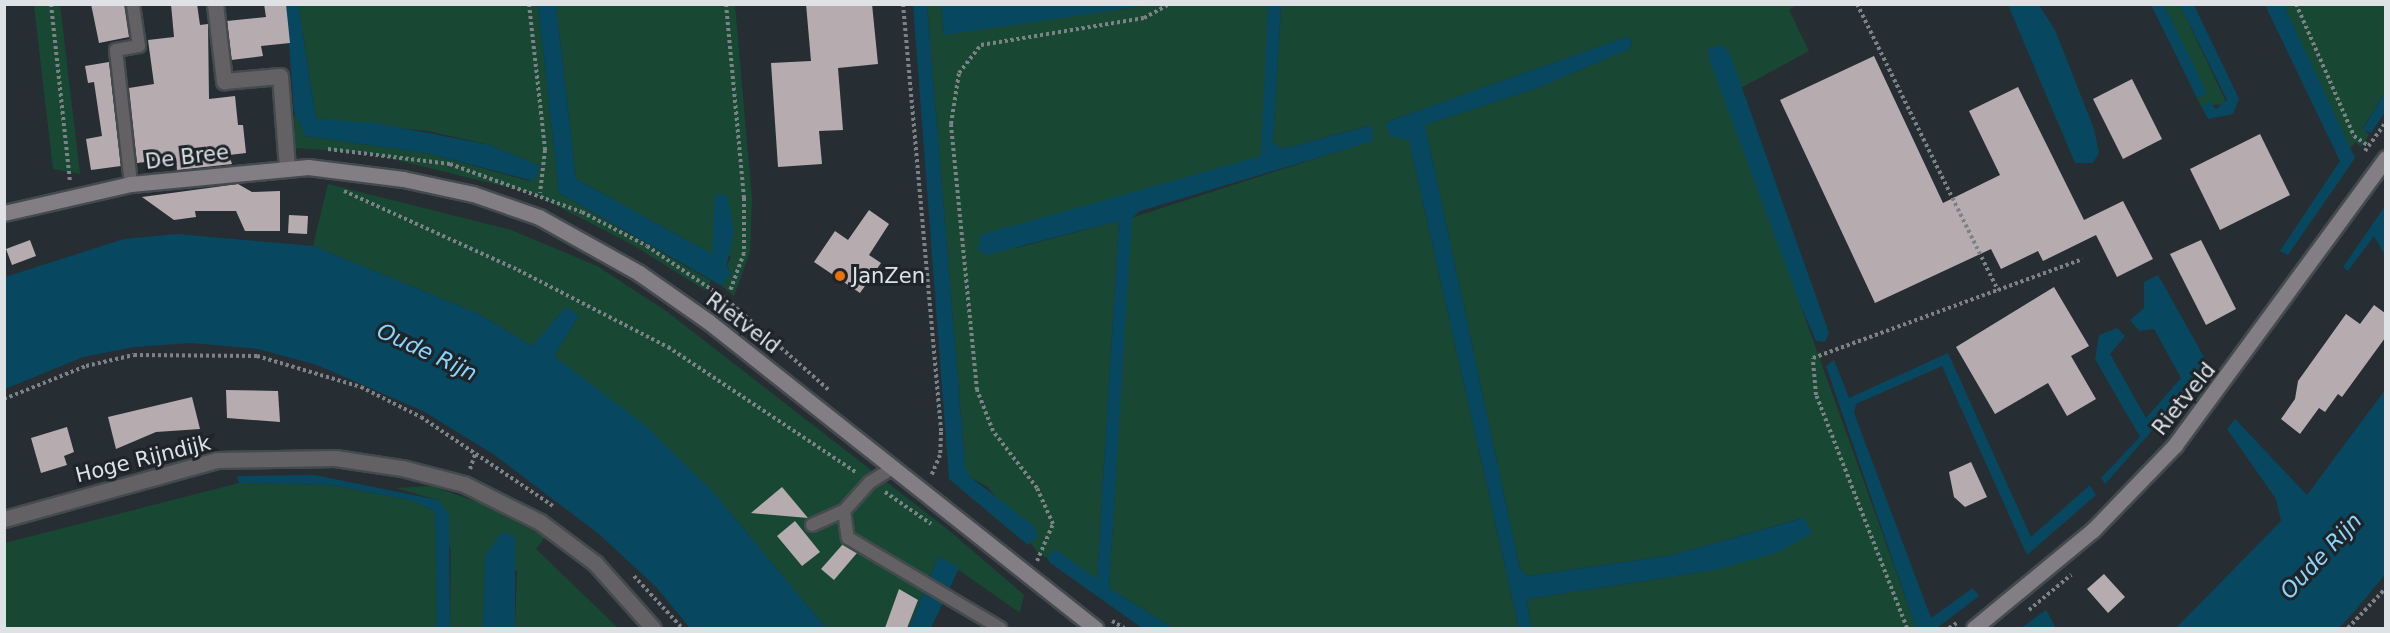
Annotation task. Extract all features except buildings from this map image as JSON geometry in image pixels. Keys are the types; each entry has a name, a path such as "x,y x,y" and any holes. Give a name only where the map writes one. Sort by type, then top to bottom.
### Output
{"main road":[{"name":"Rietveld","path":"1971,621 2093,530 2175,445 2385,158"},
{"name":"De Bree","path":"4,213 71,194 132,184 308,167"},
{"name":"Rietveld","path":"308,167 415,181 540,217 639,273 709,322 922,496 1095,628"}],"street":[{"path":"215,4 224,81 280,76 287,168"},
{"name":"Hoge Rijndijk","path":"4,519 217,460 335,458 426,473 472,487 540,522 595,563 653,628"}],"lane":[{"path":"132,184 116,50 139,46 133,5"},
{"path":"812,525 844,512 870,482 891,469"},
{"path":"844,512 848,538 1000,628"}],"path":[{"path":"51,4 71,194"},
{"path":"529,4 545,150 540,217"},
{"path":"726,4 744,198 744,253 730,291"},
{"path":"903,4 941,432 940,455 922,496"},
{"path":"1026,576 1047,546 1053,524 1037,488 993,431 977,390 951,124 959,73 981,45 1144,18 1169,4"},
{"path":"1857,4 1998,290"},
{"path":"2296,4 2354,136"},
{"path":"2362,155 2385,122"},
{"path":"338,189 518,270 668,347 940,531"},
{"path":"1907,628 1816,395 1813,358 2083,259"},
{"path":"4,399 76,370 134,355 190,352 258,356 361,387 477,452"},
{"path":"2348,628 2385,588"},
{"path":"1949,628 1971,621"}],"green space":[{"path":"34,5 60,5 80,174 53,169"},
{"path":"298,5 538,5 559,193 711,281 705,290 633,245 532,193 368,153 295,148 294,112 306,136 427,153 529,181 540,166 490,145 428,131 316,119"},
{"path":"556,5 735,5 752,199 750,252 734,296 722,286 731,271 726,268 731,257 715,245 712,254 576,179"},
{"path":"927,5 941,5 944,34 1150,5 1268,5 1262,156 1128,195 1016,248 1119,221 1097,580 1055,549 1049,559 1038,553 988,487 968,476 965,466"},
{"path":"1281,5 1796,5 1789,10 1809,51 1739,89 1722,45 1800,304 1916,627 1531,628 1527,599 1715,570 1803,518 1673,555 1528,576 1520,569 1425,125 1540,87 1629,49 1632,41 1626,37 1386,122 1409,141 1519,628 1173,628 1109,588 1131,218 1373,140 1371,125 1282,149 1273,143"},
{"path":"2164,5 2180,5 2227,104 2201,106 2197,98 2206,93"},
{"path":"2284,5 2385,5 2385,92 2363,128 2369,135 2361,147 2355,142 2350,149"},
{"path":"328,184 511,230 597,266 666,311 947,529 1024,595 1020,613 939,556 909,628 826,628 713,492 554,356 579,316 565,308 532,346 477,313 313,246"},
{"path":"239,483 330,485 410,500 435,511 437,628 5,628 5,543"},
{"path":"432,486 480,503 545,537 536,549 618,628 515,628 517,571 485,556 483,628 450,628 451,551 438,500 396,488"}],"water":[{"path":"941,4 1150,5 944,35"},
{"path":"286,5 298,5 316,119 376,123 490,145 540,166 534,181 427,153 306,136 294,112"},
{"path":"538,5 556,5 576,179 712,254 715,194 727,195 734,231 726,268 732,271 722,286 559,193"},
{"path":"913,5 927,5 965,466 969,476 1034,526 1038,536 1028,545 949,479"},
{"path":"1268,5 1281,5 1273,143 1282,149 1372,125 1373,141 1140,211 1132,218 1109,588 1173,628 1142,628 1049,562 1048,556 1055,549 1097,579 1119,221 986,255 978,250 980,235 1261,156"},
{"path":"2008,5 2039,5 2055,30 2094,129 2099,153 2093,163 2075,163"},
{"path":"2151,5 2164,5 2207,93 2197,98"},
{"path":"2180,5 2194,5 2239,99 2233,114 2208,119 2201,106 2210,102 2216,109 2227,100"},
{"path":"2265,5 2284,5 2355,158 2288,255 2280,251 2340,161"},
{"path":"1626,37 1632,41 1629,49 1540,87 1425,125 1520,569 1528,576 1673,555 1804,518 1812,533 1779,552 1715,570 1527,599 1531,628 1519,628 1409,141 1389,135 1386,122"},
{"path":"1722,45 1730,54 1829,333 1825,342 1816,341 1800,304 1709,59 1708,49"},
{"path":"2385,92 2385,112 2371,133 2363,129"},
{"path":"2385,206 2385,255 2374,236 2348,271 2343,267"},
{"name":"Oude Rijn","path":"177,234 313,246 477,313 532,346 566,307 579,316 554,356 647,427 713,492 826,628 690,628 656,587 599,534 493,454 423,411 317,365 258,349 191,343 134,347 83,357 5,389 5,277 124,239"},
{"path":"2158,275 2209,366 2105,484 2101,478 2140,437 2095,359 2099,335 2117,328 2125,336 2110,354 2146,418 2181,378 2154,329 2139,331 2130,320 2144,308 2144,282"},
{"path":"1948,353 2031,537 2090,485 2096,495 2027,555 1942,366 1856,404 1854,413 1931,618 1973,588 1979,596 1937,628 1916,628 1826,366 1834,360 1849,398"},
{"name":"Oude Rijn","path":"2385,390 2385,575 2353,613 2339,628 2176,628 2281,521 2276,499 2227,429 2235,419 2307,495"},
{"path":"314,475 438,500 449,514 450,628 437,628 435,511 410,500 330,485 239,483 237,476"},
{"path":"502,532 515,537 515,628 483,628 485,556"},
{"path":"939,556 959,568 931,628 909,628"},
{"path":"2046,610 2056,628 2021,628"}],"place":[{"name":"JanZen","path":"840,276"}]}
